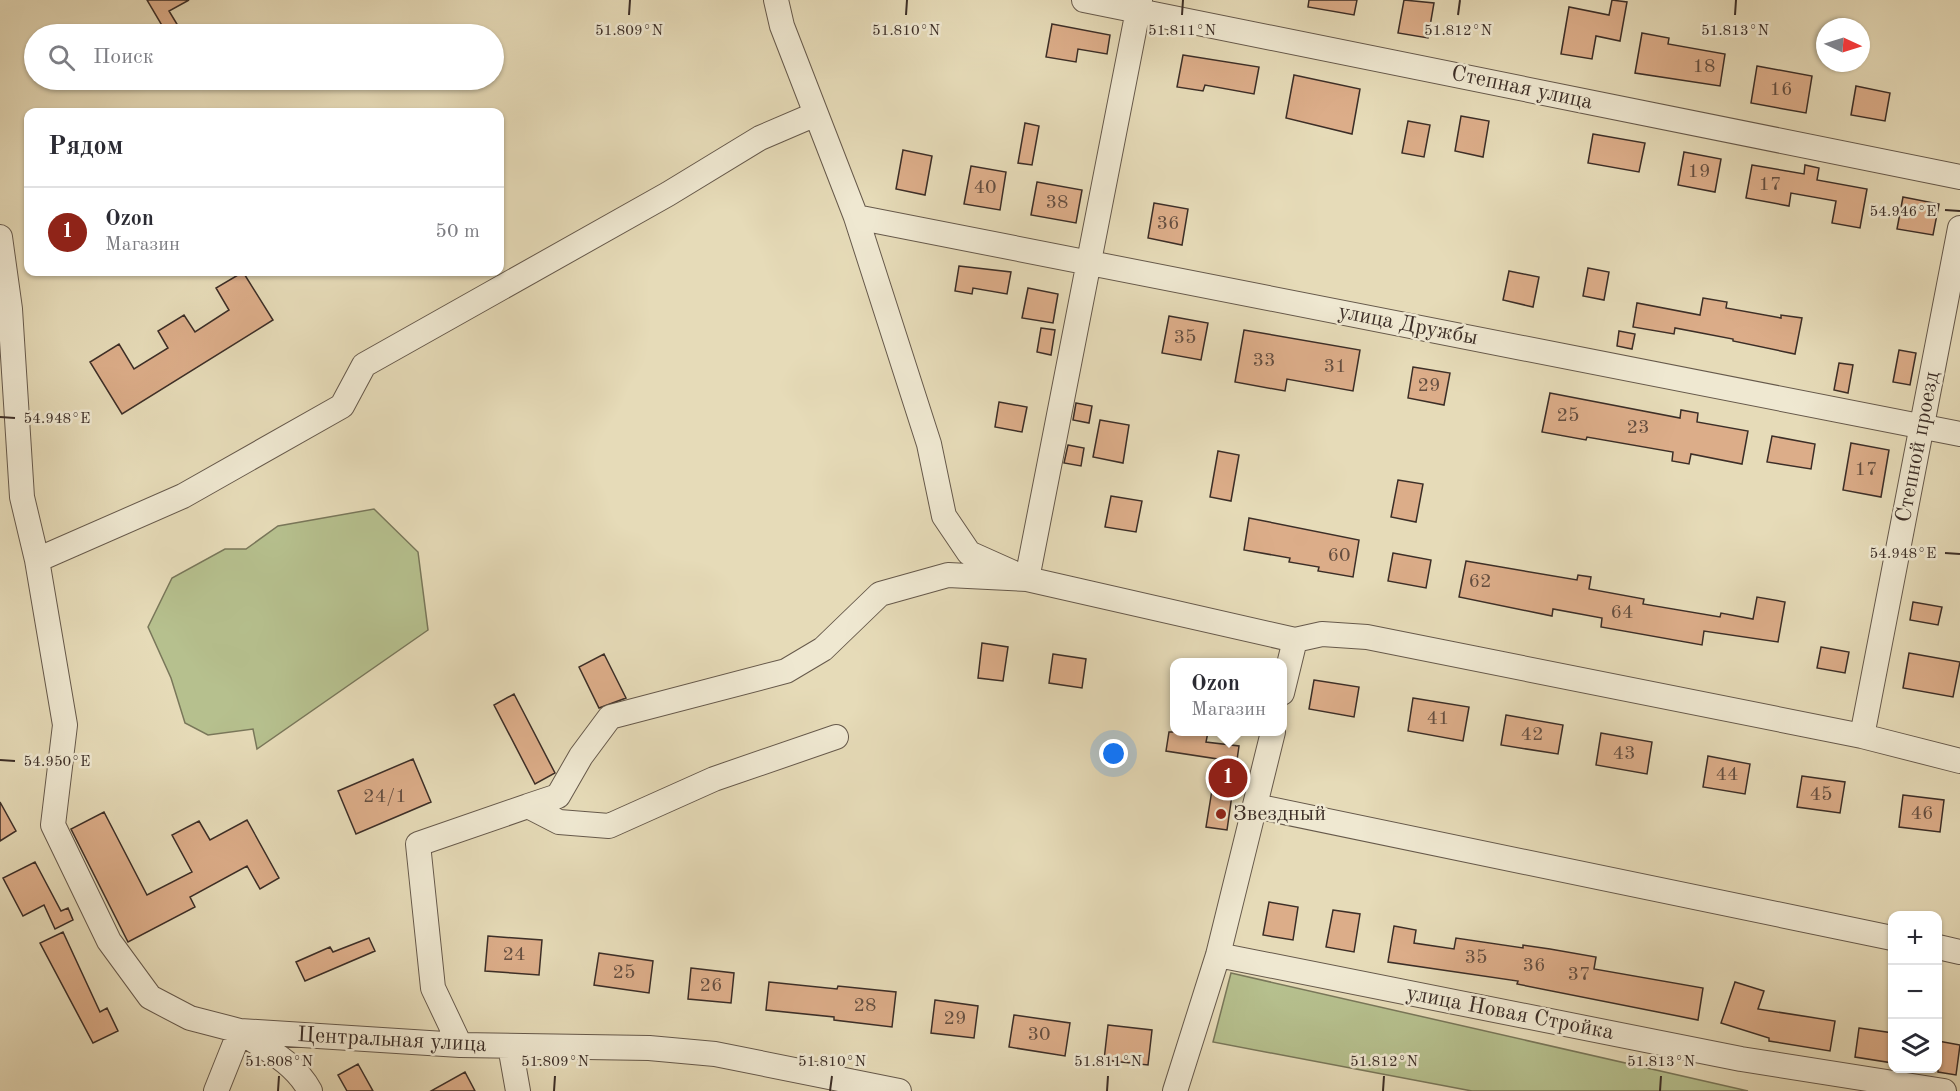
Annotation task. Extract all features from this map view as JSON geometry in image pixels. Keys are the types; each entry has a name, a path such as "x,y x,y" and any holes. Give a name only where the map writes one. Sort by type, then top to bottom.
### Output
{"street":[{"path":"776,0 782,26 856,217 929,444 944,516 969,553 1027,579"},
{"name":"Степная улица","path":"1084,0 1139,5 1960,177"},
{"path":"1027,579 1139,5"},
{"path":"37,560 183,496 332,412 342,406 364,365 668,194 760,138 816,114"},
{"name":"улица Дружбы","path":"856,217 1960,434"},
{"name":"Степной проезд","path":"1862,736 1960,228"},
{"path":"0,237 10,309 22,497 37,560 65,725 53,825 109,941 150,998 190,1018 240,1031 288,1063 303,1078 310,1091"},
{"path":"460,1045 433,988 418,844 558,795 580,756 610,717 786,671 823,649 880,594 948,574 1027,579 1295,640 1322,634 1367,637 1862,736 1960,761"},
{"path":"1287,673 1295,640"},
{"path":"1175,1091 1218,955 1272,736"},
{"path":"528,806 559,822 609,826 714,779 836,737"},
{"path":"1255,806 1888,937"},
{"path":"1942,948 1960,952"},
{"name":"улица Новая Стройка","path":"1218,955 1742,1059 1944,1091"},
{"path":"216,1091 240,1031"},
{"name":"Центральная улица","path":"240,1031 460,1045 650,1048 714,1054 899,1091"},
{"path":"510,1046 518,1091"}],"green space":[{"path":"374,509 418,552 428,630 257,749 253,729 208,735 185,723 171,678 148,627 172,578 225,549 246,549 278,526"},
{"path":"1231,973 1748,1091 1472,1091 1213,1042"}],"building":[{"path":"147,0 189,0 169,11 177,24 161,24"},
{"path":"1309,0 1357,0 1354,15 1308,7"},
{"path":"1404,0 1434,3 1428,38 1398,33"},
{"path":"1612,0 1627,2 1620,41 1596,36 1592,59 1561,54 1569,7 1609,15"},
{"path":"1052,24 1110,35 1107,54 1078,49 1076,62 1046,57"},
{"path":"1642,33 1669,38 1668,44 1725,54 1720,86 1635,73"},
{"path":"1183,55 1259,67 1254,94 1205,85 1203,91 1177,87"},
{"path":"1757,66 1812,76 1806,113 1751,103"},
{"path":"1294,75 1360,89 1352,134 1286,118"},
{"path":"1856,86 1890,93 1885,121 1851,115"},
{"path":"1461,116 1489,121 1483,157 1455,151"},
{"path":"1408,121 1430,125 1424,157 1402,153"},
{"path":"1025,123 1039,126 1032,165 1018,163"},
{"path":"1593,134 1645,143 1639,172 1588,163"},
{"path":"903,150 932,156 925,195 896,189"},
{"path":"1684,152 1721,159 1715,192 1678,185"},
{"path":"1752,165 1804,174 1805,165 1819,168 1817,180 1867,189 1860,228 1832,223 1836,201 1791,193 1789,206 1746,198"},
{"path":"971,166 1006,172 1000,210 964,204"},
{"path":"1037,182 1082,190 1076,223 1031,215"},
{"path":"1903,197 1939,204 1933,235 1897,229"},
{"path":"1154,203 1188,209 1182,245 1148,238"},
{"path":"959,266 1011,272 1007,294 973,288 972,294 955,291"},
{"path":"1588,268 1609,272 1604,300 1583,296"},
{"path":"1509,271 1539,277 1533,307 1503,300"},
{"path":"236,276 246,276 273,320 122,414 90,362 119,344 134,369 168,348 158,331 184,315 195,332 229,310 216,288"},
{"path":"1028,288 1058,294 1053,323 1022,318"},
{"path":"1703,298 1727,302 1726,308 1781,318 1781,315 1802,318 1795,354 1675,328 1674,334 1633,327 1637,303 1700,315"},
{"path":"1169,316 1208,323 1201,360 1162,353"},
{"path":"1041,328 1055,330 1051,355 1037,352"},
{"path":"1244,330 1360,350 1353,391 1287,379 1285,391 1235,382"},
{"path":"1619,331 1635,334 1632,349 1617,346"},
{"path":"1899,350 1916,353 1910,385 1893,382"},
{"path":"1839,363 1853,365 1848,393 1834,390"},
{"path":"1413,367 1450,373 1444,405 1408,398"},
{"path":"1550,393 1680,418 1681,410 1698,413 1697,422 1748,431 1742,464 1691,454 1689,464 1672,461 1673,452 1587,437 1586,440 1542,432"},
{"path":"999,402 1027,407 1022,432 995,427"},
{"path":"1076,403 1092,406 1089,423 1073,420"},
{"path":"1100,420 1129,425 1123,463 1093,457"},
{"path":"1772,436 1815,444 1811,469 1767,462"},
{"path":"1851,443 1889,450 1881,497 1843,490"},
{"path":"1068,445 1084,448 1081,466 1064,463"},
{"path":"1218,451 1239,455 1231,501 1210,497"},
{"path":"1398,480 1423,484 1416,522 1391,517"},
{"path":"1111,496 1142,501 1136,532 1105,527"},
{"path":"1249,518 1359,540 1353,577 1318,571 1319,567 1289,562 1290,558 1244,550"},
{"path":"1393,553 1431,560 1426,588 1388,581"},
{"path":"1466,561 1577,580 1578,575 1591,577 1589,589 1644,599 1643,604 1720,617 1721,613 1753,619 1757,597 1785,602 1778,642 1704,631 1702,645 1601,627 1602,618 1553,609 1552,616 1459,597"},
{"path":"1913,602 1942,607 1938,625 1910,620"},
{"path":"982,643 1008,647 1003,681 978,678"},
{"path":"1821,647 1849,652 1845,673 1817,668"},
{"path":"1909,653 1960,662 1953,697 1903,688"},
{"path":"604,654 626,698 599,708 579,667"},
{"path":"1053,654 1086,659 1082,688 1049,683"},
{"path":"1314,680 1359,687 1354,717 1309,709"},
{"path":"514,694 555,773 535,784 494,705"},
{"path":"1413,698 1469,707 1463,741 1408,731"},
{"path":"1506,715 1563,725 1558,754 1501,745"},
{"path":"1169,732 1170,736 1207,736 1206,742 1239,746 1227,830 1206,827 1213,784 1220,785 1224,760 1166,751"},
{"path":"1601,733 1652,742 1647,774 1596,765"},
{"path":"1708,756 1750,764 1745,794 1703,787"},
{"path":"413,759 431,802 356,834 338,791"},
{"path":"1802,776 1845,782 1840,813 1797,807"},
{"path":"1903,795 1944,800 1940,832 1899,827"},
{"path":"0,802 16,831 0,841"},
{"path":"104,812 147,895 192,872 172,835 199,821 210,840 247,820 279,878 260,889 247,866 190,897 195,907 128,942 71,829"},
{"path":"35,862 61,911 68,908 73,920 55,929 44,905 23,916 3,878"},
{"path":"1269,902 1298,907 1293,940 1263,935"},
{"path":"1333,910 1360,914 1354,952 1326,947"},
{"path":"1394,926 1416,930 1414,943 1454,949 1456,938 1523,948 1523,945 1550,949 1596,957 1594,969 1703,988 1698,1020 1517,984 1518,981 1388,962"},
{"path":"63,932 100,1012 107,1008 118,1031 93,1043 40,943"},
{"path":"488,936 542,940 539,975 485,971"},
{"path":"369,938 375,951 305,981 296,962 330,947 333,952"},
{"path":"599,953 653,961 649,993 594,985"},
{"path":"691,968 734,973 731,1003 688,999"},
{"path":"769,982 896,992 892,1027 834,1020 834,1017 766,1010"},
{"path":"1735,982 1764,991 1758,1009 1835,1021 1830,1051 1769,1041 1769,1038 1721,1023"},
{"path":"935,1000 978,1006 974,1038 931,1033"},
{"path":"1014,1015 1070,1023 1065,1056 1009,1047"},
{"path":"1108,1025 1152,1030 1148,1065 1104,1060"},
{"path":"1859,1028 1888,1032 1888,1062 1855,1057"},
{"path":"1942,1042 1960,1045 1956,1075 1942,1073"},
{"path":"358,1064 373,1091 347,1091 338,1075"},
{"path":"465,1072 475,1091 431,1091"}],"place":[{"name":"Ozon","path":"1228,778"},
{"name":"Звездный","path":"1221,814"}]}
